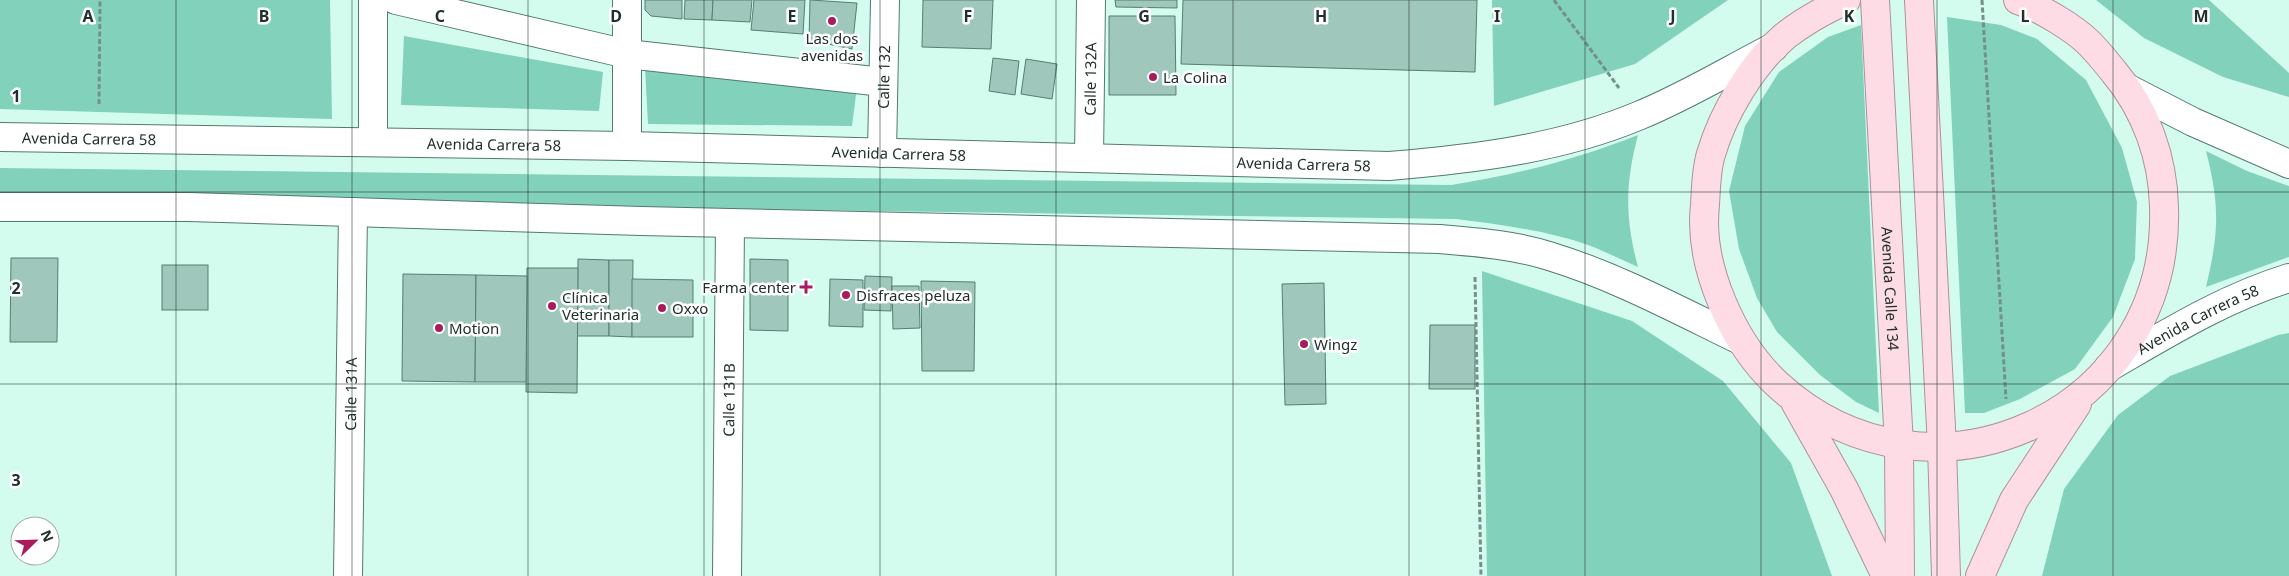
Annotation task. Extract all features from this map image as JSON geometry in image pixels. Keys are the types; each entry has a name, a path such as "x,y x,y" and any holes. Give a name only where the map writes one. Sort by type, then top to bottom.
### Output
{"main road":[{"path":"373,0 373,142"},
{"path":"396,0 627,54 883,82"},
{"path":"626,0 627,146"},
{"name":"Calle 132","path":"882,153 885,0"},
{"name":"Calle 132A","path":"1089,158 1091,0"},
{"path":"1806,0 1780,41 1735,97 1710,156 1703,219 1713,282 1740,340 1764,372 1793,398 1818,415 1844,428 1900,445 1942,447 1976,444 2008,435 2035,424 2061,410 2085,392 2110,367 2138,326 2157,280 2165,231 2163,181 2150,133 2127,88 2087,40 2028,2"},
{"path":"1780,41 1816,14 1846,0"},
{"name":"Avenida Calle 134","path":"1875,0 1900,445 1900,576"},
{"path":"1919,0 1942,447 1946,576"},
{"name":"Avenida Carrera 58","path":"0,137 627,146 1389,166 1478,158 1575,138 1639,116 1780,41"},
{"path":"2127,88 2193,122 2289,164"},
{"path":"0,207 188,207 730,223 1440,239 1481,243 1548,256 1622,283 1740,340"},
{"name":"Calle 131A","path":"348,576 352,212"},
{"name":"Calle 131B","path":"727,576 730,223"},
{"name":"Avenida Carrera 58","path":"2110,367 2211,308 2262,286 2289,278"},
{"path":"1980,576 2014,500 2085,392"},
{"path":"1793,398 1844,489 1886,576"}],"path":[{"path":"98,138 100,0"},
{"path":"1554,0 1620,90"},
{"path":"1982,0 2008,435"},
{"path":"1475,275 1481,576"}],"green space":[{"path":"0,0 330,0 332,119 0,109"},
{"path":"1492,0 1728,0 1635,64 1494,106"},
{"path":"2096,0 2209,0 2289,73 2289,97 2223,77 2144,38"},
{"path":"1947,17 2001,25 2037,39 2086,80 2122,148 2137,202 2135,259 2113,317 2075,369 2020,399 1984,413 1965,413"},
{"path":"1861,25 1879,413 1856,402 1820,375 1777,332 1757,298 1739,249 1729,191 1745,126 1779,72 1828,37"},
{"path":"404,36 603,72 599,111 401,105"},
{"path":"645,67 857,87 852,126 648,124"},
{"path":"1638,135 1631,169 1628,201 1631,233 1638,267 1596,248 1562,237 1509,226 1456,219 0,199 0,168 1451,185 1546,165 1592,152"},
{"path":"2206,151 2247,171 2289,186 2289,257 2206,287 2215,234 2216,204"},
{"path":"1482,271 1632,321 1723,381 1791,463 1832,576 1487,576"},
{"path":"2289,333 2289,576 2042,576 2064,489 2118,415 2170,376 2278,335"}],"building":[{"path":"645,0 682,0 682,19 651,16 645,10"},
{"path":"685,0 713,0 712,20 684,19"},
{"path":"713,0 752,0 750,22 712,20"},
{"path":"754,0 805,0 803,34 751,30"},
{"name":"Las dos avenidas","path":"810,0 857,3 852,49 809,40"},
{"path":"923,0 993,0 991,49 922,47"},
{"path":"1115,0 1177,0 1177,8 1116,7"},
{"path":"1183,0 1477,0 1475,72 1181,64"},
{"path":"1109,16 1175,16 1176,95 1109,95"},
{"path":"993,58 1019,61 1015,95 989,91"},
{"path":"1026,59 1057,64 1052,99 1021,94"},
{"path":"11,258 58,258 57,342 10,342"},
{"path":"578,259 609,260 609,336 577,336"},
{"path":"750,259 788,260 788,331 750,330"},
{"path":"609,260 633,260 632,337 609,336"},
{"path":"162,265 208,265 208,310 162,310"},
{"name":"Clínica Veterinaria","path":"527,268 578,268 577,393 526,392"},
{"name":"Motion","path":"403,274 476,275 475,382 402,381"},
{"path":"476,275 527,276 526,382 475,382"},
{"path":"865,276 892,277 891,311 864,310"},
{"name":"Oxxo","path":"632,279 693,280 693,337 632,337"},
{"name":"Disfraces peluza","path":"830,279 863,280 863,327 829,326"},
{"path":"921,281 975,282 974,371 922,371"},
{"name":"Wingz","path":"1324,283 1326,404 1285,405 1282,284"},
{"path":"892,286 919,286 920,328 893,329"},
{"path":"1430,325 1475,325 1475,389 1429,389"}],"place":[{"name":"Las dos avenidas","path":"832,21"},
{"name":"La Colina","path":"1153,77"},
{"name":"Farma center","path":"806,287"},
{"name":"Disfraces peluza","path":"846,295"},
{"name":"Clínica Veterinaria","path":"552,306"},
{"name":"Oxxo","path":"662,308"},
{"name":"Motion","path":"439,328"},
{"name":"Wingz","path":"1304,344"}]}
